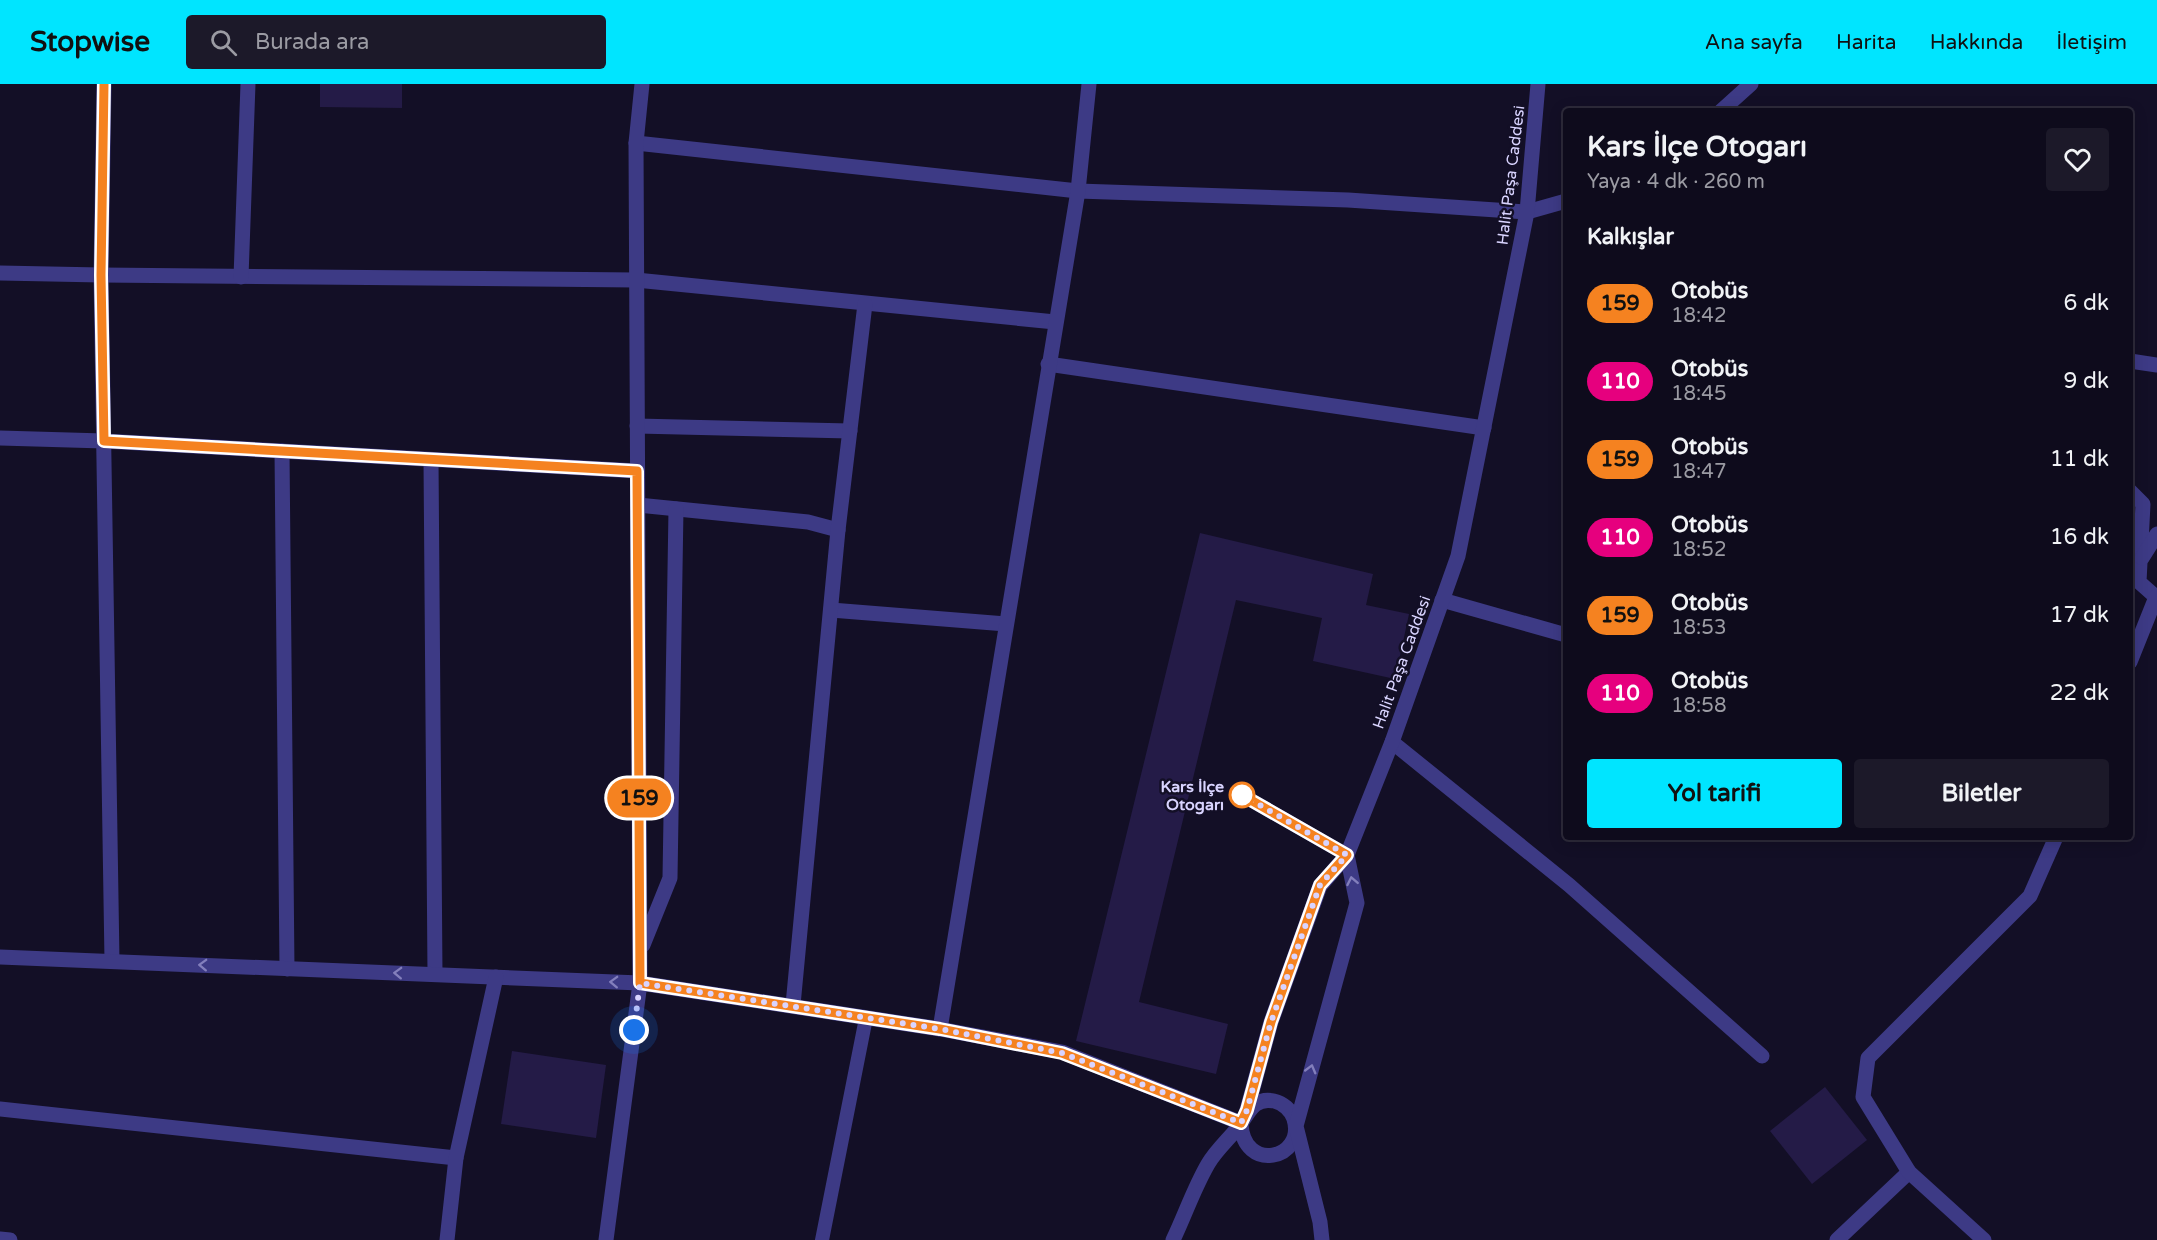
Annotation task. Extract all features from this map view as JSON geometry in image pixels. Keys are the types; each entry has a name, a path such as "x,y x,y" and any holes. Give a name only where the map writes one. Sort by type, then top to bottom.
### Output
{"street":[{"path":"104,84 101,275 112,961"},
{"path":"241,277 248,84"},
{"path":"606,1240 640,983 636,143 642,84"},
{"path":"940,1029 1078,191 1089,84"},
{"name":"Halit Paşa Caddesi","path":"1347,855 1392,742 1458,556 1527,212 1538,84"},
{"path":"1724,108 1751,84"},
{"path":"636,143 1078,191 1348,200 1527,212 1563,202"},
{"path":"0,273 636,280 1055,322"},
{"path":"793,1005 838,531 865,303"},
{"path":"2133,361 2157,365"},
{"path":"1048,364 1484,428"},
{"path":"637,426 850,431"},
{"path":"0,438 104,441 637,471"},
{"path":"282,451 287,969"},
{"path":"432,460 435,974"},
{"path":"2133,494 2143,504 2139,582 2157,598 2133,655"},
{"path":"638,505 808,522 838,531"},
{"path":"640,954 670,878 676,509"},
{"path":"2140,561 2157,534"},
{"path":"1442,600 1563,633"},
{"path":"831,610 1006,624"},
{"path":"1392,742 1569,885 1762,1056"},
{"path":"1984,1240 1909,1172 1863,1097 1868,1058 2030,896 2055,840"},
{"path":"1347,855 1357,903 1295,1136 1289,1147 1279,1154 1268,1156 1256,1153 1247,1146 1241,1135 1244,1116 1271,1022 1320,885 1347,855"},
{"path":"0,965 0,957 640,983 940,1029 1062,1053 1244,1116"},
{"path":"447,1240 456,1158 496,977"},
{"path":"1173,1240 1208,1163 1244,1116 1262,1101 1274,1101 1284,1106 1292,1115 1320,1222 1322,1240"},
{"path":"0,1109 456,1158"},
{"path":"1837,1240 1909,1172"},
{"path":"0,1239 10,1240"}],"lane":[{"path":"1242,795 1347,855"},
{"path":"822,1240 866,1018"}],"building":[{"path":"320,84 402,84 402,108 320,107"},
{"path":"1200,533 1373,574 1366,605 1409,614 1395,679 1313,661 1322,618 1236,600 1139,1002 1228,1024 1216,1074 1076,1041"},
{"path":"512,1051 606,1065 596,1138 501,1124"},
{"path":"1825,1087 1867,1140 1812,1184 1770,1131"}],"bus line":[{"name":"159","path":"104,84 101,275 104,441 637,471 640,983 940,1029 1062,1053 1241,1123 1247,1110 1271,1022 1320,885 1347,855 1242,795"}],"place":[{"name":"Kars İlçe Otogarı","path":"1242,795"}],"route":[{"path":"634,1030 640,983 793,1005 940,1029 1062,1053 1241,1123 1247,1110 1271,1022 1320,885 1347,855 1242,795"}]}
